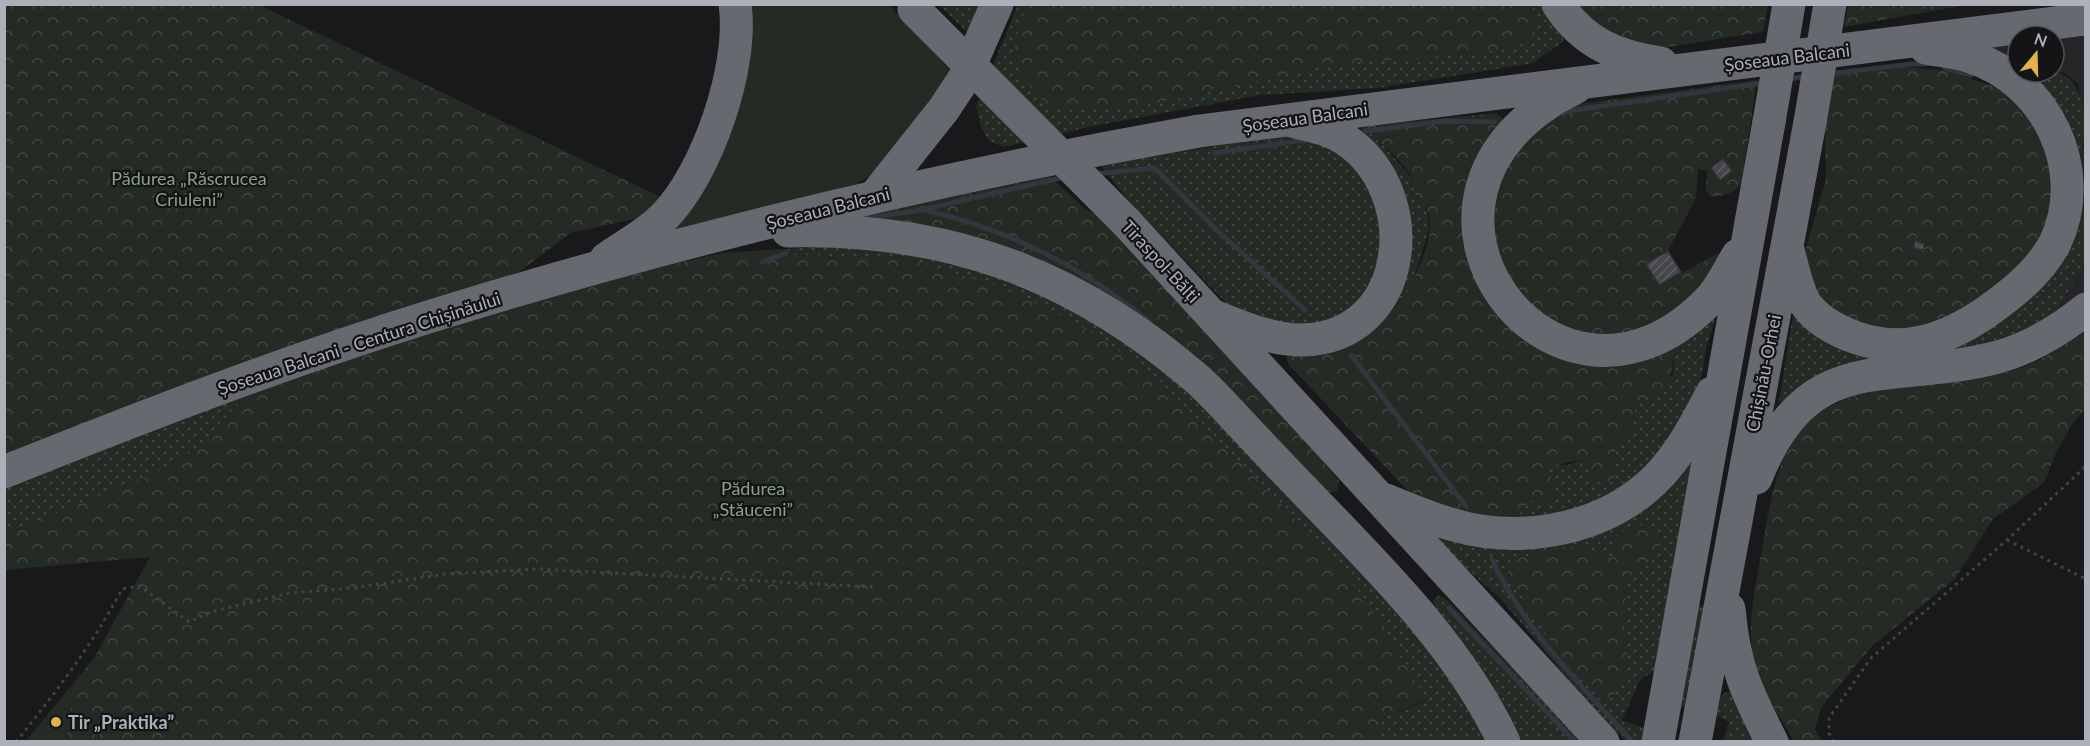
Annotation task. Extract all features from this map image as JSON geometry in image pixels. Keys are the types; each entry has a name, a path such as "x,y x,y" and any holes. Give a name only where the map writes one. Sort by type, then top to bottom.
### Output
{"highway":[{"path":"588,272 662,219 685,191 704,157 730,78 735,53 737,21 735,4"},
{"path":"875,196 944,109 965,76 997,4"},
{"path":"1558,4 1578,31 1607,50 1650,61 1699,68"},
{"name":"Chișinău-Orhei","path":"1658,741 1789,4"},
{"name":"Chișinău-Orhei","path":"1697,728 1830,4"},
{"path":"1937,38 2012,4"},
{"name":"Tiraspol-Bălți","path":"911,7 1126,222 1603,741"},
{"name":"Șoseaua Balcani","path":"720,235 875,196 1092,150 1282,119 2085,19"},
{"path":"1787,246 1805,302 1817,317 1832,327 1867,341 1907,346 1945,336 1986,312 2012,294 2033,274 2055,244 2066,212 2067,167 2060,140 2037,99 2009,75 1970,56 1898,43"},
{"path":"1592,80 1551,100 1521,122 1499,151 1483,189 1479,208 1479,237 1483,259 1501,297 1513,311 1532,326 1564,344 1604,350 1642,343 1683,322 1713,296 1749,238"},
{"path":"1209,314 1272,336 1288,339 1314,338 1350,326 1367,313 1386,285 1393,267 1397,241 1395,212 1388,192 1373,166 1356,147 1336,134 1282,119"},
{"path":"720,235 858,231 948,245 1013,265 1077,293 1121,319 1198,380 1366,554 1474,684 1504,741"},
{"name":"Șoseaua Balcani - Centura Chișinăului","path":"4,471 160,410 384,332 720,235"},
{"path":"1734,532 1766,453 1779,431 1796,410 1817,393 1846,378 1999,356 2030,345 2085,309"},
{"path":"1376,495 1445,522 1481,531 1508,534 1566,527 1594,518 1642,492 1664,469 1684,444 1727,361"},
{"path":"1366,554 1404,526"},
{"path":"1726,574 1732,646 1739,674 1772,741"}],"path":[{"path":"1834,741 1829,733 1829,718 1871,658 2007,540 2085,466"},
{"path":"2007,540 2085,579"},
{"path":"16,741 53,695 108,616 122,589 140,586 189,622 210,612 290,593 353,588 446,574 538,569 873,587"}],"shaded area":[{"path":"2085,36 2085,120 2078,84 2066,74 2066,38"},
{"path":"2006,44 2006,68 1971,48"},
{"path":"2085,143 2085,205 2075,222 2076,168"},
{"path":"2085,265 2085,297 2053,316"}],"green space":[{"path":"1848,4 1966,5 1844,27"},
{"name":"Pădurea „Răscrucea Criuleni”","path":"5,5 259,5 667,200 642,217 571,233 516,274 184,384 5,454"},
{"path":"744,5 889,5 951,71 888,165 856,184 657,242"},
{"path":"939,5 981,5 970,35"},
{"path":"1018,5 1549,5 1564,41 1533,63 1378,88 1260,95 1089,127 1004,147 989,141 981,127 976,106"},
{"path":"1027,5 1532,5 1536,31 1530,39 1517,46 1492,51 1321,67 1187,97 1119,108 1051,109 1025,80 1017,67 1014,54 1020,24"},
{"path":"1568,5 1768,5 1763,32 1642,51 1625,49"},
{"path":"1906,67 1948,71 2019,95 2058,178 2037,256 1959,317 1897,337 1826,311 1807,272 1806,248 1826,179 1825,124 1834,75"},
{"path":"2066,76 2075,86 2081,98 2085,126 2084,141 2076,168 2034,84 2066,84"},
{"path":"1757,80 1741,185 1727,194 1711,196 1706,190 1707,170 1698,169 1696,198 1668,251 1646,264 1659,285 1719,253 1723,262 1701,296 1631,334 1607,338 1549,327 1499,267 1492,201 1516,148 1565,106"},
{"path":"1496,113 1504,119 1498,134 1490,303 1500,316 1523,337 1549,352 1579,361 1610,365 1631,364 1644,360 1666,347 1693,324 1690,343 1674,355 1666,389 1656,397 1637,401 1631,429 1616,444 1615,475 1610,484 1595,482 1585,460 1548,467 1545,469 1551,475 1553,494 1548,502 1532,501 1522,507 1518,521 1461,513 1434,504 1408,491 1289,365 1286,357 1403,297 1425,252 1430,227 1429,215 1425,204 1415,194 1412,178 1394,156 1362,126"},
{"path":"1362,126 1382,144 1411,177 1416,195 1425,203 1428,216 1429,230 1413,280 1403,297 1382,308 1398,280 1360,137"},
{"path":"1301,132 1355,160 1385,222 1374,283 1342,318 1284,332 1231,308 1130,202 1100,165"},
{"path":"1050,176 1086,210 1095,214 1281,412 1339,481 1337,491 1331,492 1307,483 1170,343 860,217"},
{"path":"2085,205 2085,265 2049,322 2036,330 1783,403 1779,402 1793,315 2075,222"},
{"path":"852,245 959,257 1131,335 1275,473 1459,684 1491,741 1381,741 1381,719 1427,701 905,258 721,253"},
{"name":"Pădurea „Stăuceni”","path":"721,253 905,258 1007,289 1095,333 1161,382 1288,511 1363,596 1427,700 1381,719 1381,742 26,741 94,658 150,557 5,570 5,534 164,469 200,447 246,395 403,340 582,286"},
{"path":"1718,310 1706,349 1699,393 1653,465 1587,510 1518,521 1522,507 1532,496 1544,472 1552,465 1567,465 1585,460 1595,482 1615,475 1616,444 1631,429 1637,401 1655,397 1673,375 1674,355 1687,347 1693,324"},
{"path":"2085,329 2085,409 2073,423 2056,452 2044,483 1993,519 1955,579 1872,646 1821,708 1815,729 1822,741 1794,741 1762,686 1754,662 1751,628 1754,593 1770,502 1782,462 1795,438 1816,416 1842,401 1871,391 1999,374 2043,358"},
{"path":"246,395 200,447 164,469 5,534 5,483"},
{"path":"1695,446 1658,668 1640,680 1622,720 1645,728 1642,741 1625,741 1570,681 1500,598 1435,540 1431,527 1525,541"},
{"path":"1649,523 1660,533 1660,541 1651,560 1627,578 1624,631 1627,660 1625,675 1613,698 1600,699 1557,652 1508,575 1509,564 1515,559 1564,547 1580,548 1613,558 1615,547 1612,538 1624,530"},
{"path":"1439,595 1446,599 1583,741 1513,741 1436,609 1433,601"},
{"path":"1697,604 1705,607 1687,710 1677,703"},
{"path":"1735,692 1760,741 1723,741 1729,722 1717,716 1721,695"},
{"name":"Tir „Praktika”","path":"64,695 72,702 66,741 26,741"}],"building":[{"path":"1723,159 1732,171 1720,180 1711,168"},
{"path":"1915,241 1924,244 1923,250 1914,248"},
{"path":"1668,251 1681,272 1659,285 1646,264"}],"waterway":[{"path":"1829,74 1927,64"},
{"path":"1945,68 1971,75"},
{"path":"1788,79 1808,76"},
{"path":"1568,111 1763,83"},
{"path":"1366,131 1445,121 1494,122"},
{"path":"1215,153 1305,140"},
{"path":"1094,174 1155,168 1219,232 1305,310"},
{"path":"862,219 921,210 1064,177"},
{"path":"924,210 986,228 1044,253 1098,284 1150,322"},
{"path":"762,262 786,253"},
{"path":"1351,355 1465,505"},
{"path":"1492,559 1520,610 1537,633 1574,678 1633,742"},
{"path":"1449,608 1575,742"}],"place":[{"name":"Tir „Praktika”","path":"56,722"}]}
